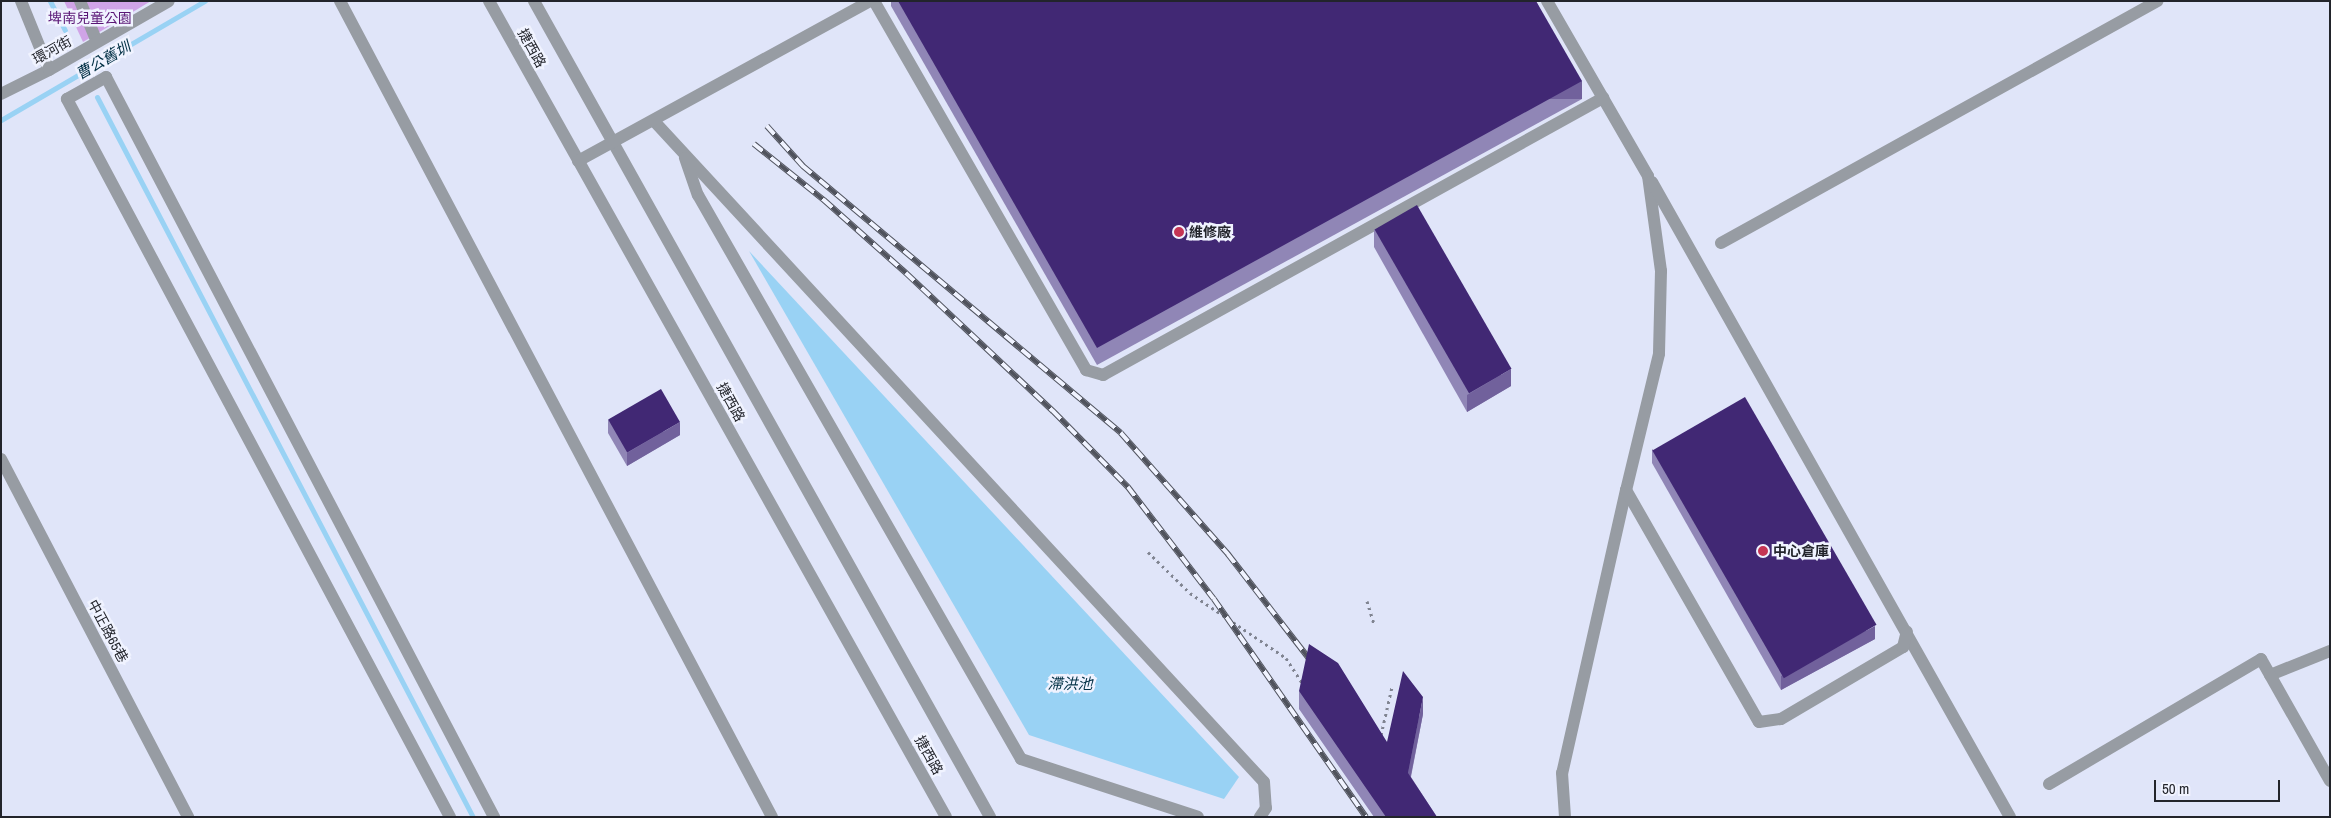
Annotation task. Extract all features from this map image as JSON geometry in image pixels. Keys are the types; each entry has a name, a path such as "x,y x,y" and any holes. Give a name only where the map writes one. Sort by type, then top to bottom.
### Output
{"street":[{"path":"21,1 49,70"},
{"path":"80,1 98,42"},
{"name":"環河街","path":"1,94 49,70 169,1"},
{"path":"340,1 772,817"},
{"name":"捷西路","path":"489,1 946,817"},
{"name":"捷西路","path":"534,1 611,142 990,817"},
{"path":"578,161 870,1"},
{"path":"874,1 1086,370 1104,375 1603,98"},
{"path":"1547,1 1907,632 2010,817"},
{"path":"1721,243 2157,1"},
{"path":"450,817 67,99 106,77 494,817"},
{"path":"654,121 1264,782 1266,808 1260,817"},
{"path":"682,151 698,195 1020,759 1198,817"},
{"path":"1565,817 1562,773 1659,354 1661,271 1648,176"},
{"name":"中正路65巷","path":"1,459 188,817"},
{"path":"1626,490 1759,722 1781,719 1903,647 1907,632"},
{"path":"2270,675 2330,651"},
{"path":"2049,784 2260,658 2330,781"}],"path":[{"path":"1148,552 1166,572 1190,593 1286,658 1307,690"},
{"path":"1367,601 1374,624"},
{"path":"1381,736 1392,687"}],"green space":[{"name":"埤南兒童公園","path":"64,1 151,1 83,42"}],"water":[{"name":"滯洪池","path":"749,251 1239,777 1224,799 1029,735"}],"building":[{"name":"維修廠","path":"898,1 1536,1 1582,81 1097,348"},
{"path":"1417,205 1512,369 1469,393 1375,230"},
{"path":"661,389 680,422 627,452 608,420"},
{"name":"中心倉庫","path":"1745,397 1876,625 1784,678 1652,450"},
{"path":"1309,644 1338,663 1387,742 1403,671 1423,697 1408,773 1437,817 1386,817 1299,691"}],"waterway":[{"path":"50,1 65,30"},
{"name":"曹公舊圳","path":"1,120 205,1"},
{"path":"97,97 473,817"}],"railway":[{"path":"767,126 803,166 1121,433 1228,554 1315,666"},
{"path":"754,144 824,200 906,273 1053,411 1128,487 1214,599 1366,817"}],"place":[{"name":"維修廠","path":"1179,232"},
{"name":"中心倉庫","path":"1763,551"}]}
